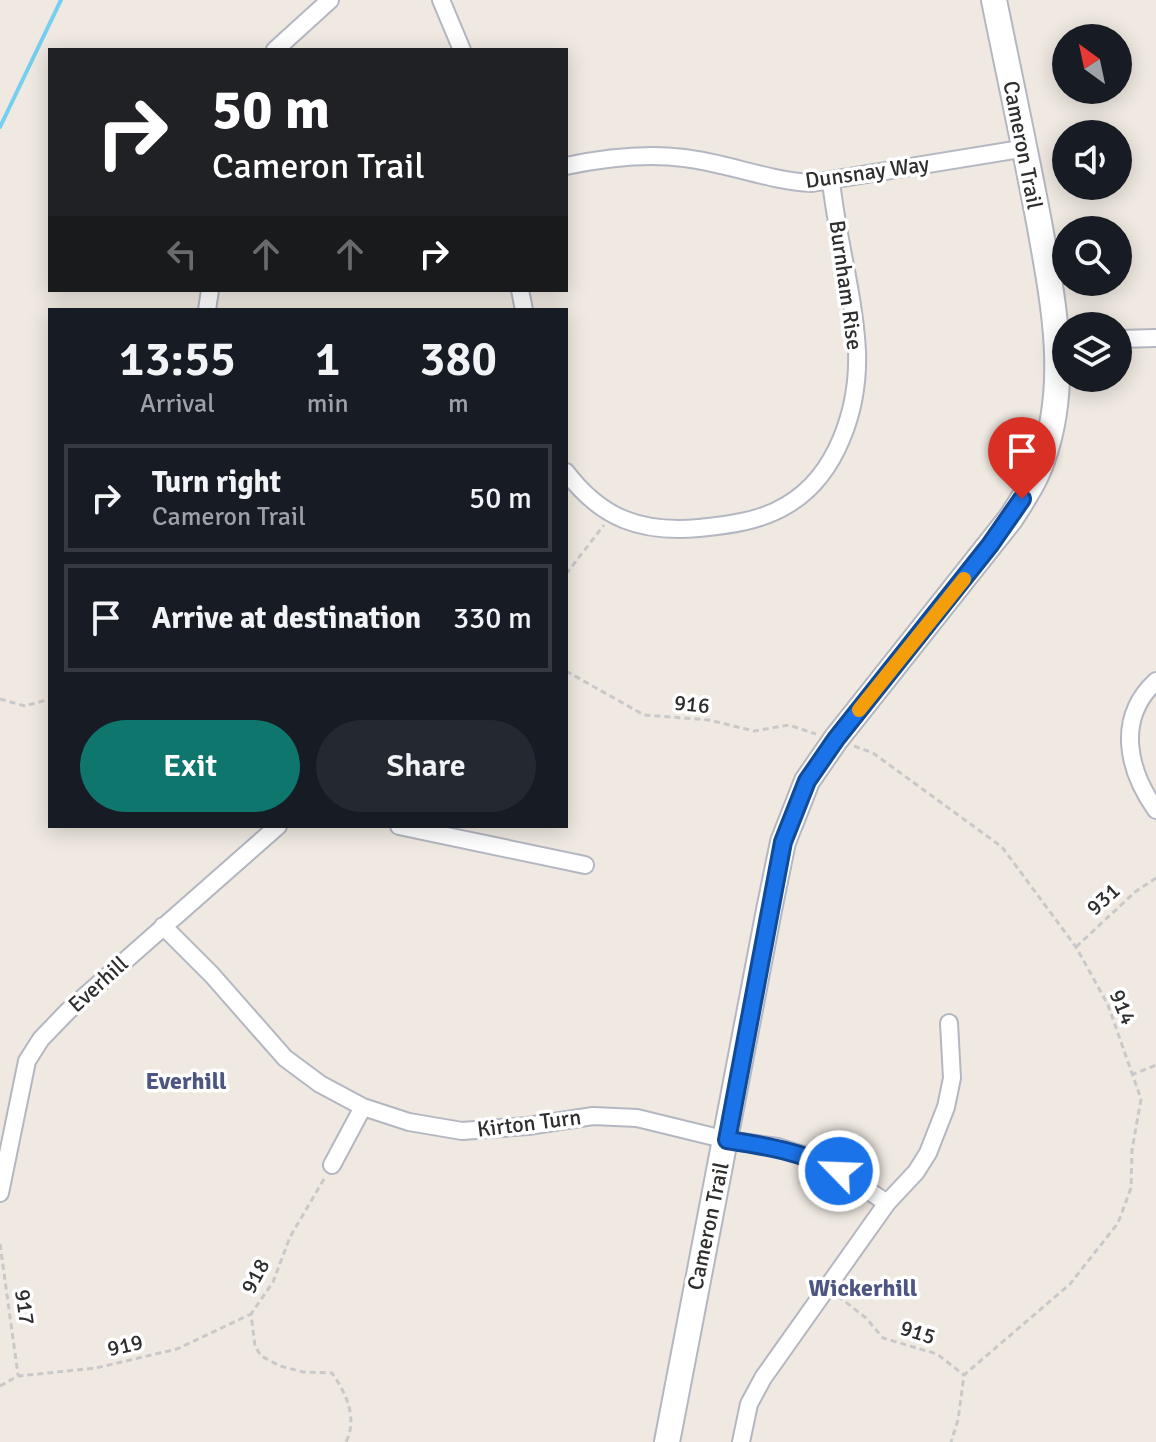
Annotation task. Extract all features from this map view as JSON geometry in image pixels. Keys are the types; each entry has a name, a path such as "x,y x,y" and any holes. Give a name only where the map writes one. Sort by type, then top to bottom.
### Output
{"street":[{"path":"277,48 330,0"},
{"path":"441,0 461,48"},
{"name":"Cameron Trail","path":"994,0 1057,312"},
{"name":"Dunsnay Way","path":"568,166 606,158 684,157 789,182 831,181 1026,148"},
{"name":"Burnham Rise","path":"568,475 582,493 612,516 662,529 746,521 796,499 820,477 832,459 849,418 857,353 831,181"},
{"path":"1132,339 1156,338"},
{"name":"Cameron Trail","path":"667,1442 684,1341 727,1140 783,842 807,781 830,738 990,545 1033,481 1043,459 1057,392"},
{"path":"1156,681 1132,713 1129,736 1136,775 1156,810"},
{"name":"Everhill","path":"0,1193 27,1061 53,1025 276,828"},
{"path":"409,828 585,865"},
{"name":"Kirton Turn","path":"163,926 212,975 285,1058 320,1084 363,1107 409,1122 462,1131 528,1126 571,1117 615,1116 727,1140 778,1147 813,1158 839,1171 887,1203"},
{"path":"741,1442 749,1404 763,1378 887,1203 916,1172 928,1153 946,1107 952,1078 949,1023"},
{"path":"332,1165 363,1107"}],"path":[{"path":"568,571 612,516"},
{"name":"916","path":"568,672 644,715 709,720 754,731 789,725 830,738"},
{"path":"0,699 25,706 48,700"},
{"name":"914","path":"830,738 873,753 1002,847 1076,947 1108,1005 1141,1099 1132,1150 1131,1188 1118,1223 1070,1284 964,1375"},
{"name":"931","path":"1076,947 1126,899 1156,878"},
{"path":"1131,1075 1156,1065"},
{"name":"918","path":"332,1165 290,1237 273,1282 251,1314 255,1346 261,1356 303,1372 332,1373 344,1389 353,1430 346,1442"},
{"name":"917","path":"0,1244 18,1376"},
{"name":"915","path":"827,1288 866,1318 883,1338 937,1354 964,1375"},
{"name":"919","path":"0,1386 18,1376 96,1368 177,1349 251,1314"},
{"path":"951,1442 958,1420 964,1375"}],"waterway":[{"path":"0,127 61,0"}],"slow traffic":[{"path":"859,710 964,579"}],"district":[{"name":"Everhill","path":"186,1081"},
{"name":"Wickerhill","path":"863,1288"}],"route":[{"path":"839,1171 813,1158 778,1147 727,1140 783,842 807,781 836,739 1011,518 1022,499"}]}
